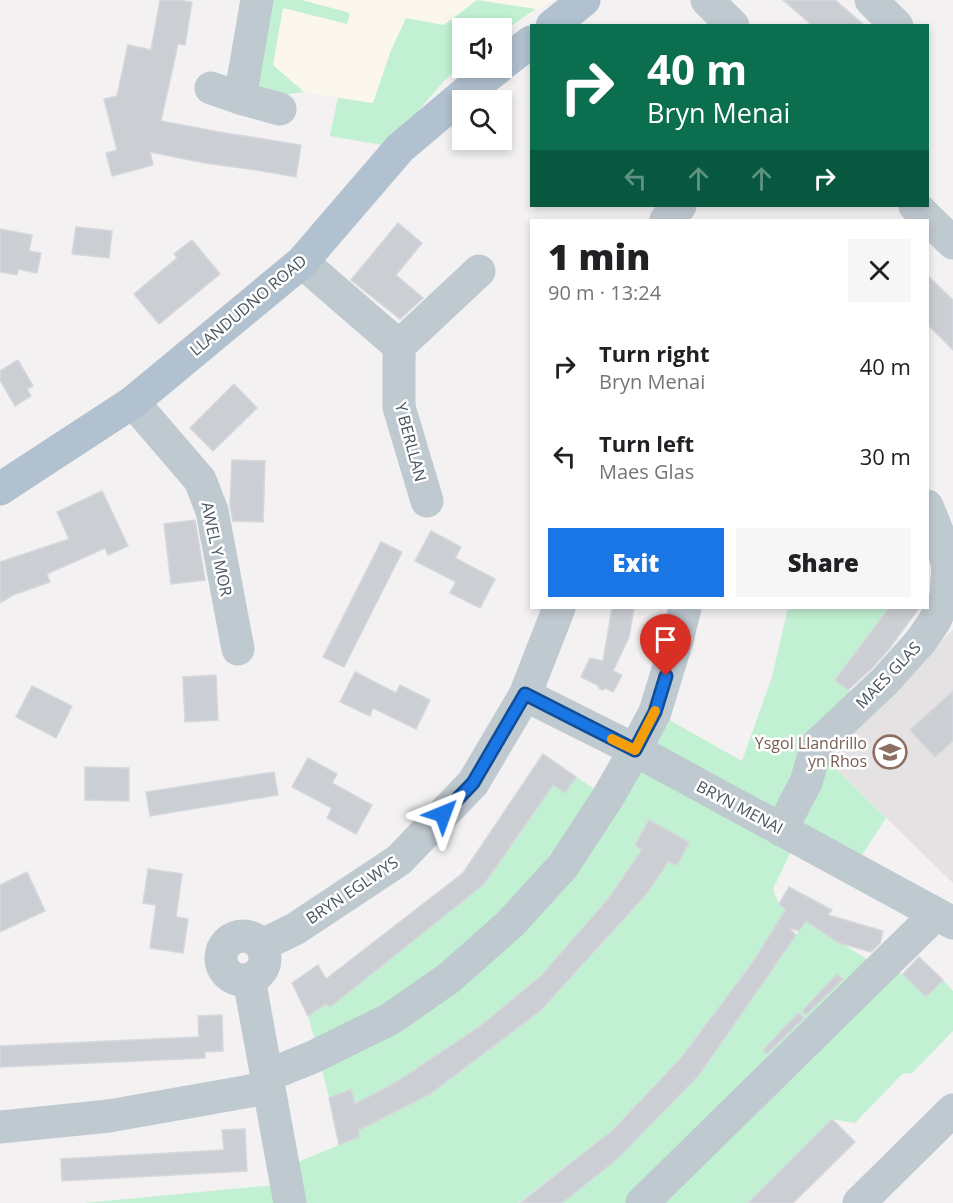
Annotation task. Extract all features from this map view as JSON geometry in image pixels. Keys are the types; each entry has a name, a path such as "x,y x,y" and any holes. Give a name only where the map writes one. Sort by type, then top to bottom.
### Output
{"main road":[{"path":"554,24 584,0"},
{"name":"LLANDUDNO ROAD","path":"512,56 530,43"},
{"name":"LLANDUDNO ROAD","path":"0,489 133,402 302,262 400,148 484,78"}],"street":[{"path":"257,0 226,93 280,109"},
{"path":"707,0 732,24"},
{"path":"871,0 895,24"},
{"path":"916,207 928,219"},
{"path":"929,220 953,243"},
{"path":"302,262 399,346 479,271"},
{"name":"Y BERLLAN","path":"399,346 399,407 427,501"},
{"name":"AWEL Y MOR","path":"133,402 200,480 212,511 238,649"},
{"name":"MAES GLAS","path":"782,830 806,782 818,745 885,681 920,642 934,622 946,597 948,566 929,511"},
{"name":"BRYN EGLWYS","path":"267,1082 249,979 237,979 227,973 222,962 226,943 242,936 250,937 262,945 295,929 399,860 473,783 525,694 559,609"},
{"path":"0,1127 109,1116 267,1082 390,1019 449,978 510,924 563,866 608,797 655,712 685,609"},
{"name":"BRYN MENAI","path":"525,694 635,750 944,919"},
{"path":"642,1203 944,919"},
{"path":"267,1082 290,1203"},
{"path":"859,1203 953,1110"}],"shaded area":[{"path":"274,0 553,0 512,26 512,18 452,18 452,74 444,81 372,103 304,92 265,59"},
{"name":"Ysgol Llandrillo yn Rhos","path":"953,630 953,883 826,759 829,746"}],"green space":[{"path":"269,0 302,0 350,13 347,24 283,8 273,65 304,92 281,95 260,91 254,74"},
{"path":"477,0 536,9 512,25 512,18 453,18"},
{"path":"406,18 444,25 452,19 452,74 388,146 330,136 338,98 373,103 391,50"},
{"path":"788,609 888,609 835,680 855,695 826,759 886,818 853,869 797,839 773,889 779,904 786,909 753,962 681,1058 613,1130 518,1203 84,1203 286,1184 288,1166 359,1137 359,1130 541,1010 648,892 668,862 677,865 636,845 642,850 608,899 541,976 479,1027 395,1083 355,1104 350,1089 329,1098 308,1016 326,1004 330,1007 484,884 553,785 565,792 576,777 607,797 655,712 742,761 772,677"},
{"path":"806,921 881,968 903,974 926,997 943,980 953,991 953,1031 912,1073 902,1074 855,1123 832,1119 748,1203 562,1203 616,1160 699,1075"}],"building":[{"path":"160,0 192,2 185,45 178,44 161,121 301,145 296,177 150,152 153,165 112,176 106,153 117,150 104,99 117,96 128,45 151,50"},
{"path":"783,0 835,0 863,24 811,24"},
{"path":"398,223 422,243 396,275 423,298 400,319 351,280"},
{"path":"76,227 112,231 109,258 72,254"},
{"path":"0,229 32,235 29,251 41,253 37,273 18,269 17,275 0,272"},
{"path":"192,240 220,274 159,324 134,294 177,258 174,254"},
{"path":"929,277 953,300 953,350 929,326"},
{"path":"18,360 33,386 27,389 31,396 15,406 0,380 0,371"},
{"path":"234,384 257,408 213,451 190,428"},
{"path":"232,460 265,461 263,522 233,521 230,506"},
{"path":"102,491 128,546 108,555 105,548 47,574 50,582 13,595 0,603 0,562 69,539 57,512"},
{"path":"195,520 205,580 171,584 164,524"},
{"path":"431,531 461,547 455,558 495,579 480,608 450,593 456,582 415,561"},
{"path":"381,542 402,552 344,667 323,657"},
{"path":"612,609 634,609 629,637 613,671 622,675 613,692 605,688 604,690 599,689 599,686 581,677 590,658 603,661"},
{"path":"888,609 918,609 889,649 848,690 835,680"},
{"path":"355,672 396,693 400,685 430,700 416,729 373,708 370,716 340,702"},
{"path":"216,675 218,720 185,722 183,677"},
{"path":"32,686 72,706 56,738 16,717"},
{"path":"953,691 953,741 935,757 910,730"},
{"path":"543,754 576,777 565,793 553,785 484,884 330,1007 326,1004 308,1016 292,983 318,965 326,979 463,873"},
{"path":"308,758 337,774 332,783 372,805 356,834 327,818 332,808 292,787"},
{"path":"85,767 129,768 129,801 85,800"},
{"path":"274,772 278,795 150,816 146,792"},
{"path":"649,820 689,842 677,865 668,862 648,892 541,1010 430,1094 359,1130 359,1137 339,1145 329,1098 351,1089 355,1104 395,1083 479,1027 541,976 608,899 642,850 635,845"},
{"path":"148,869 182,874 176,917 188,919 183,953 150,948 156,905 143,903"},
{"path":"27,872 45,911 0,932 0,885"},
{"path":"789,887 832,910 828,915 883,931 880,943 871,952 839,943 806,921 799,931 789,928 796,935 699,1075 616,1160 562,1203 520,1203 613,1130 681,1058 753,962 786,909 779,904"},
{"path":"919,957 943,980 926,997 903,974"},
{"path":"837,974 843,979 806,1015 802,1011"},
{"path":"798,1013 804,1018 767,1054 763,1050"},
{"path":"222,1015 223,1051 205,1052 205,1058 0,1067 0,1046 199,1037 198,1016"},
{"path":"832,1119 855,1142 793,1203 748,1203"},
{"path":"245,1129 247,1171 62,1181 61,1159 224,1150 222,1130"}],"slow traffic":[{"path":"612,739 635,750 655,711"}],"place":[{"name":"Ysgol Llandrillo yn Rhos","path":"890,752"}],"route":[{"path":"443,814 473,783 525,694 635,750 655,712 666,676"}]}
